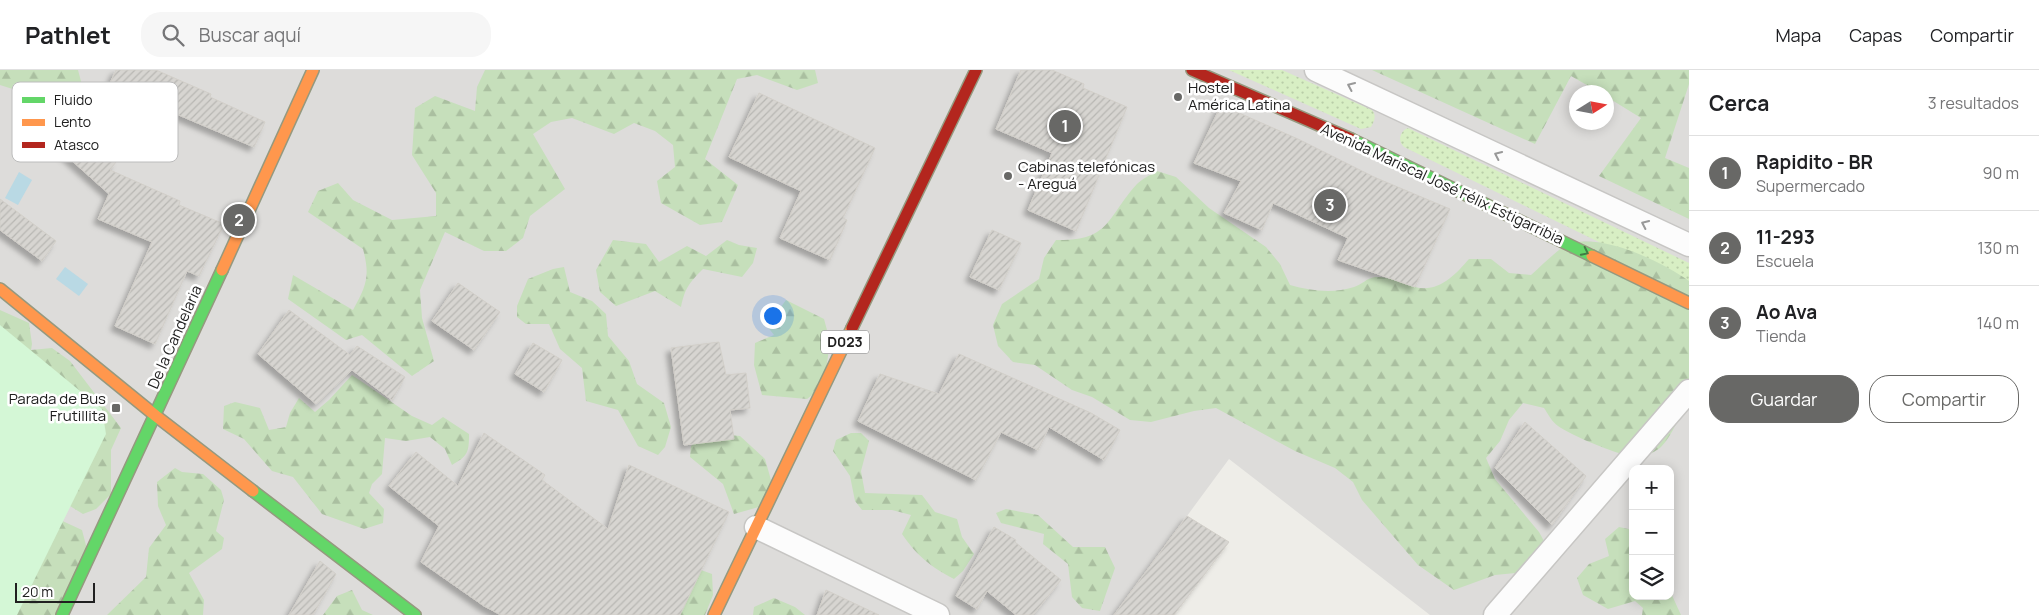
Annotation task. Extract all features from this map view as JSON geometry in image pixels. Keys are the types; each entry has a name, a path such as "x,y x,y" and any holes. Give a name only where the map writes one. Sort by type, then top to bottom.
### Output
{"street":[{"name":"De la Candelaria","path":"62,615 156,416 313,70"},
{"name":"D023","path":"714,615 976,70"},
{"name":"Avenida Mariscal José Félix Estigarribia","path":"1192,70 1377,151 1689,302"},
{"path":"1316,70 1689,245"},
{"path":"0,289 156,416 415,615"},
{"path":"1495,615 1689,391"},
{"path":"756,527 938,615"}],"shaded area":[{"path":"0,70 1689,70 1689,615 1430,615 1229,459 1114,615 0,615"}],"green space":[{"path":"0,70 78,70 81,82 12,82 12,89 0,85"},
{"path":"485,70 815,70 818,83 797,90 757,75 737,79 705,159 738,185 722,222 700,225 661,203 657,181 675,167 673,145 655,131 634,123 614,134 572,118 551,122 533,134 565,189 530,216 523,238 506,251 484,251 445,232 420,290 422,318 434,361 412,376 362,335 346,340 288,299 293,275 353,310 366,280 367,274 363,249 308,212 318,191 338,183 353,200 392,220 436,216 436,193 412,155 415,108 435,96 475,111 477,87"},
{"path":"1229,70 1282,70 1372,110 1375,116 1374,121 1371,127 1361,129"},
{"path":"1372,70 1689,70 1689,84 1665,158 1689,168 1689,219 1599,176 1641,118 1614,101 1614,85 1587,85 1571,76 1535,144"},
{"path":"1408,128 1689,263 1689,286 1404,147 1400,136"},
{"path":"1157,171 1176,177 1209,208 1266,247 1280,264 1290,285 1306,289 1330,291 1346,289 1375,277 1391,279 1415,287 1432,287 1446,281 1469,259 1491,259 1509,273 1531,275 1563,247 1576,242 1610,244 1646,257 1689,281 1689,406 1661,447 1640,457 1633,457 1564,430 1550,418 1544,408 1523,403 1509,420 1500,441 1486,458 1495,479 1539,532 1550,552 1538,571 1495,575 1454,590 1418,565 1362,500 1353,482 1335,468 1295,451 1216,408 1194,411 1151,422 1130,420 1092,397 1072,390 1035,365 1013,362 998,346 993,325 1002,304 1039,279 1044,258 1056,240 1074,239 1098,232 1106,225 1137,184"},
{"path":"613,240 646,244 659,262 687,246 706,256 727,240 739,245 757,248 753,263 742,277 703,269 688,286 681,307 655,291 616,306 600,292 596,270"},
{"path":"564,267 570,292 592,301 606,314 608,336 629,361 637,384 664,403 671,427 665,447 658,455 638,446 618,410 586,401 582,368 560,349 549,324 526,324 517,317 517,306 528,279 553,269"},
{"path":"786,300 824,319 830,341 824,386 807,399 762,395 754,365 755,343 774,335 767,326"},
{"path":"0,310 29,323 31,350 52,348 70,361 121,428 111,450 111,494 96,509 83,514 65,503 56,518 82,530 88,553 62,615 0,615"},
{"path":"0,325 102,409 106,434 17,615 0,615"},
{"path":"352,375 412,416 432,425 443,417 469,434 469,445 466,453 452,465 445,449 430,437 406,441 385,438 382,474 372,484 369,493 384,509 383,523 364,529 322,514 293,477 272,471 244,439 223,429 224,406 235,402 260,408 269,430 286,427 290,413 299,398 315,412"},
{"path":"851,433 861,433 869,441 861,471 865,493 922,495 935,512 957,519 962,537 974,554 963,571 954,579 925,560 913,549 902,534 911,515 892,510 862,510 855,501 850,476 833,451 836,440"},
{"path":"721,434 740,436 765,459 771,480 766,505 734,514 723,484 690,457 691,446 700,439"},
{"path":"175,468 182,472 203,474 221,490 224,500 216,531 224,538 222,549 189,573 204,600 203,615 107,615 146,577 149,548 166,525 158,506 157,482"},
{"path":"1006,509 1038,515 1073,547 1105,547 1115,568 1100,611 1082,608 1072,597 1068,564 1043,544 1044,534 1001,523 996,513"},
{"path":"1619,527 1629,529 1629,600 1674,600 1681,615 1642,615 1643,608 1635,601 1608,609 1583,595 1577,578 1589,564 1609,556 1605,539"},
{"path":"654,553 712,574 713,595 705,615 670,615"},
{"path":"352,590 362,610 373,615 323,615 337,596"},
{"path":"774,598 795,607 805,615 753,615 754,607"}],"water":[{"path":"19,172 32,180 18,205 5,198"},
{"path":"65,267 88,284 79,296 56,279"}],"building":[{"path":"116,70 156,70 211,94 210,97 265,122 254,147 178,115 178,82 110,82"},
{"path":"1021,70 1052,70 1084,84 1083,88 1127,107 1076,231 1028,210 1052,153 996,129"},
{"path":"759,93 875,148 843,218 847,220 830,260 780,238 801,191 729,157"},
{"path":"1221,105 1298,139 1374,177 1450,209 1415,287 1338,260 1348,238 1273,203 1262,230 1224,213 1241,181 1194,163"},
{"path":"73,162 116,162 110,170 180,201 179,205 224,224 199,276 187,271 155,344 115,326 152,242 98,219 109,194"},
{"path":"0,199 56,241 42,261 0,230"},
{"path":"992,230 1021,243 999,290 970,277"},
{"path":"458,283 500,312 474,350 432,321"},
{"path":"289,310 350,355 357,346 405,377 392,400 352,370 316,404 258,354"},
{"path":"719,342 726,375 746,373 750,408 730,410 734,439 684,445 671,348"},
{"path":"533,343 562,360 544,392 515,374"},
{"path":"959,354 1091,413 1120,430 1104,460 1049,427 1038,450 1001,432 976,480 858,421 880,374 939,394"},
{"path":"1525,422 1586,476 1552,525 1495,468"},
{"path":"484,433 545,475 542,480 608,529 629,465 729,512 680,615 501,615 484,606 421,562 439,526 389,486 416,452 458,486"},
{"path":"1187,516 1229,542 1174,615 1114,615"},
{"path":"994,527 1016,540 1015,542 1061,580 1033,615 1016,615 987,591 977,609 956,596"},
{"path":"320,561 336,574 313,615 289,615"},
{"path":"826,590 879,615 817,615"}],"traffic: fast":[{"path":"1351,139 1592,256"},
{"path":"62,615 222,270"},
{"path":"253,491 415,615"}],"traffic: slow":[{"path":"222,270 313,70"},
{"path":"1592,256 1689,303"},
{"path":"0,289 156,416 253,491"},
{"path":"714,615 852,328"}],"traffic: jam":[{"path":"852,328 976,70"},
{"path":"1192,70 1351,139"}],"place":[{"name":"Hostel América Latina","path":"1178,97"},
{"name":"Rapidito - BR","path":"1065,126"},
{"name":"Cabinas telefónicas - Areguá","path":"1008,176"},
{"name":"Ao Ava","path":"1330,205"},
{"name":"11-293","path":"239,220"},
{"name":"Parada de Bus Frutillita","path":"116,408"}]}
